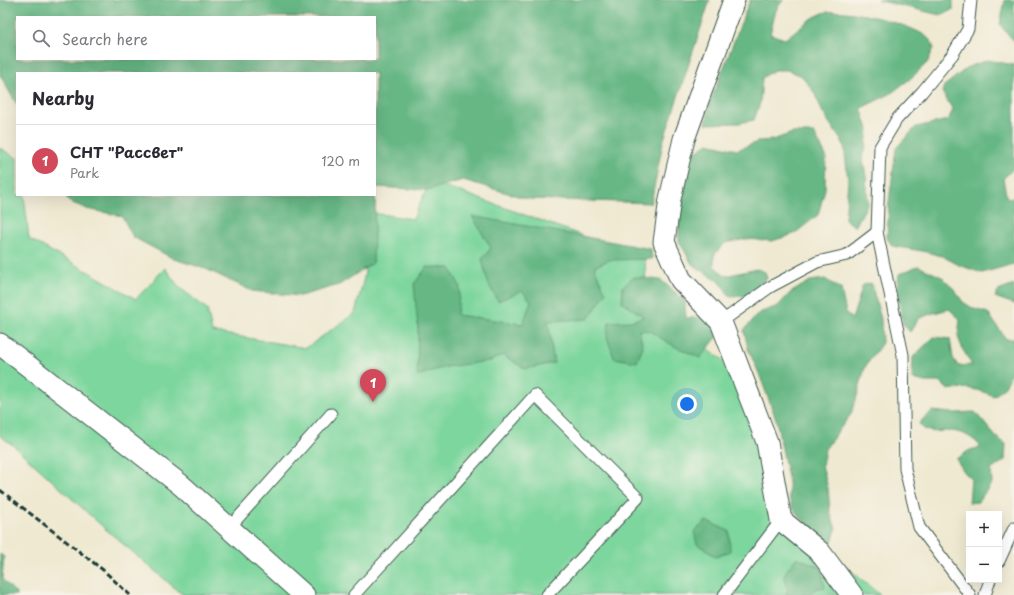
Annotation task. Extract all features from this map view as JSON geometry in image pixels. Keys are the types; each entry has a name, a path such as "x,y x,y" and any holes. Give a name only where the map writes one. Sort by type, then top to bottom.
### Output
{"street":[{"path":"734,0 684,138 670,199 664,242 681,280 721,322 767,442 781,520 820,552 852,595"},
{"path":"0,344 181,485 304,595"}],"lane":[{"path":"970,595 919,527 905,468 903,355 877,232 880,147 897,119 922,92 952,54 968,29 971,0"},
{"path":"721,322 770,287 817,262 847,255 877,232"},
{"path":"354,595 535,395 638,498 547,595"},
{"path":"229,528 330,414"},
{"path":"724,595 781,520"},
{"path":"1002,554 1014,528"},
{"path":"985,595 989,583"}],"green space":[{"path":"0,0 710,0 663,142 651,203 528,199 463,180 427,190 376,187 376,72 16,72 16,103 0,75"},
{"path":"750,0 783,0 776,10 770,34 785,39 818,15 832,11 861,14 893,22 920,33 931,41 934,48 927,63 910,79 890,94 861,108 868,129 866,147 862,156 866,175 868,203 855,227 845,219 848,180 844,145 823,113 814,92 802,76 787,70 774,70 762,78 760,103 754,120 739,123 706,124 710,103"},
{"path":"877,0 953,0 953,10 940,15"},
{"path":"1005,0 1014,0 1014,41 1000,25"},
{"path":"988,60 1014,65 1014,168 1003,179 1007,199 1014,198 1014,264 982,273 959,265 942,256 892,246 887,238 889,202 896,148 916,127 948,120 953,110 942,92 944,86 968,67"},
{"path":"792,133 814,133 826,156 825,189 818,215 794,234 772,241 746,239 725,243 714,255 714,266 725,276 757,269 765,272 767,278 746,296 730,297 721,283 692,264 679,241 679,219 691,156 708,143 737,150 760,141 773,140"},
{"path":"0,148 16,157 16,196 24,196 29,239 136,299 165,268 179,287 207,309 212,332 306,348 355,313 364,278 373,213 413,219 430,181 645,258 647,310 736,368 758,447 765,498 880,595 183,595 102,526 13,445 0,436"},
{"path":"66,196 376,196 373,263 339,285 300,296 252,291 206,269 174,259 133,237 122,216 87,209 68,201"},
{"path":"472,216 651,249 652,259 609,260 594,267 606,293 588,319 548,321 554,363 525,369 503,355 490,361 445,367 417,376 418,328 414,284 427,267 450,268 460,286 457,315 523,324 531,301 522,291 498,301 488,283 482,259 491,248"},
{"path":"918,266 942,277 954,289 963,302 974,309 988,313 1006,339 1014,339 1012,372 1006,385 994,396 972,389 961,388 948,390 940,382 926,382 912,379 913,357 934,337 950,339 953,358 958,366 972,365 963,350 958,337 960,319 949,309 918,319 910,332 903,324 897,289 899,274"},
{"path":"634,277 661,280 685,301 686,318 707,317 719,335 700,358 672,345 650,331 639,330 643,347 637,362 614,358 607,337 609,322 631,321 644,317 622,302 623,286"},
{"path":"825,279 841,289 846,313 852,319 863,285 871,283 881,319 882,343 865,367 851,414 825,449 822,466 828,488 830,512 836,529 832,542 813,531 793,509 789,498 789,483 776,419 748,349 744,330 759,313 778,306 790,293 810,281"},
{"path":"1014,285 1014,304 995,297 998,291"},
{"path":"932,411 953,413 975,412 996,437 1006,444 1005,460 991,470 992,483 978,502 969,503 971,478 965,473 956,459 970,450 981,447 970,437 961,433 952,431 936,432 922,428 919,423"},
{"path":"706,521 729,531 730,551 716,557 697,544 694,532"},
{"path":"0,554 4,557 2,579 18,595 0,595"},
{"path":"797,557 821,568 825,587 815,589 810,595 785,595 788,590 784,574"}],"railway":[{"path":"0,490 103,570 130,595"}],"place":[{"name":"СНТ \"Рассвет\"","path":"373,402"}]}
